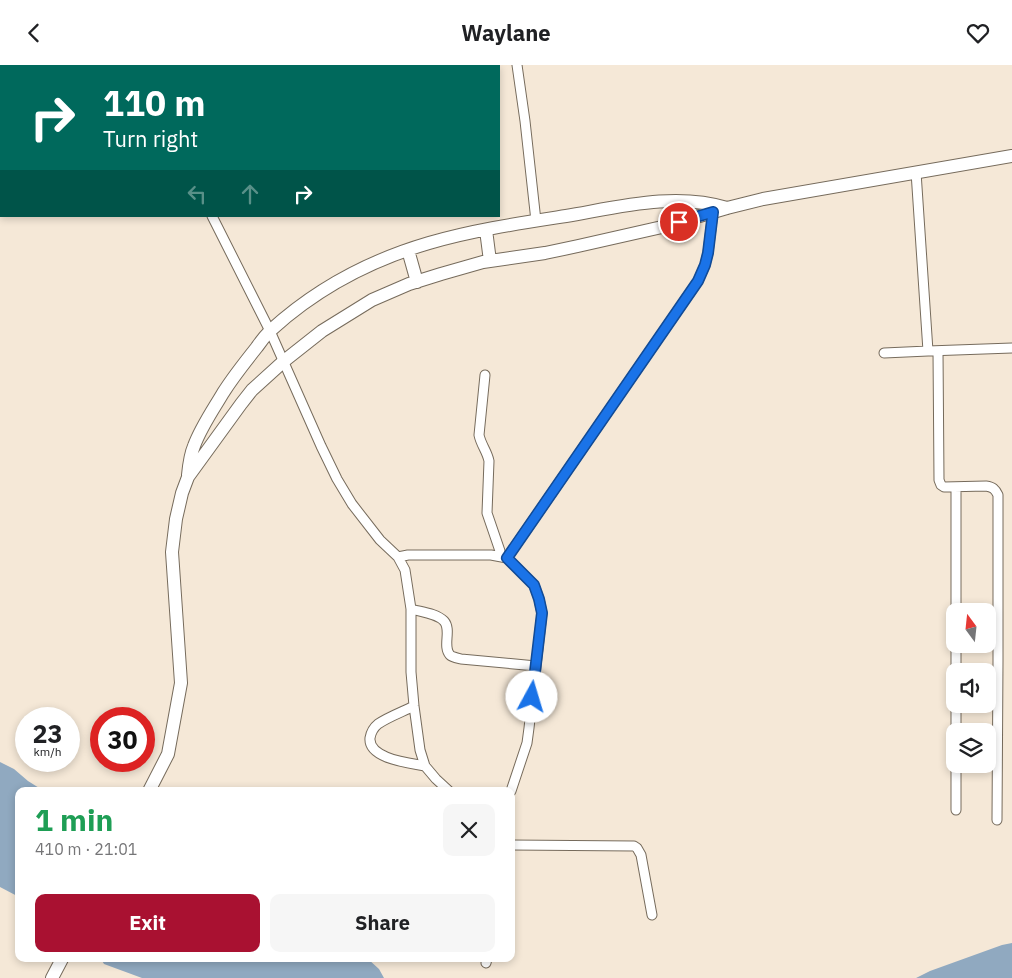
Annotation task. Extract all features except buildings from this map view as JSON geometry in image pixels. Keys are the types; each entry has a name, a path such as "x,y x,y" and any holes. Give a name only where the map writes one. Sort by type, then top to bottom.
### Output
{"street":[{"path":"518,65 526,121 536,221"},
{"path":"152,787 168,754 180,683 172,552 176,519 182,493 188,477 252,391 284,361 322,331 372,300 417,282 490,261 545,253 662,227 763,199 1012,156"},
{"path":"916,173 928,351"},
{"path":"188,477 193,446 207,419 235,375 270,331 320,293 352,273 389,256 430,242 536,221 647,202 676,200 700,201 727,208"},
{"path":"504,557 698,281 708,253 713,212"},
{"path":"213,217 270,331 337,479 352,504 380,540 398,557 404,570 411,609 411,673 420,750 425,766 445,787"},
{"path":"486,230 490,261"},
{"path":"408,250 417,282"},
{"path":"884,353 1012,348"},
{"path":"938,351 939,480 941,485 944,487 986,485 996,490 998,495 997,820"},
{"path":"485,375 479,435 489,461 487,513 500,551 534,585 542,613 527,743 512,787"},
{"path":"956,487 956,603"},
{"path":"398,557 417,555 491,555 504,557"},
{"path":"411,609 436,616 445,622 448,635 448,649 451,656 461,659 536,666"},
{"path":"414,706 379,724 373,729 370,741 372,747 380,754 393,760 425,766"},
{"path":"956,773 956,810"},
{"path":"515,845 634,846 641,855 652,915"},
{"path":"53,976 60,962"}],"water":[{"path":"0,762 14,769 15,772 38,787 15,787 15,895 0,887"},
{"path":"1012,943 1012,978 916,978 930,971"},
{"path":"103,962 371,962 379,969 384,978 142,978"}],"route":[{"path":"532,697 542,613 534,585 507,558 698,281 708,253 713,212 679,222"}]}
